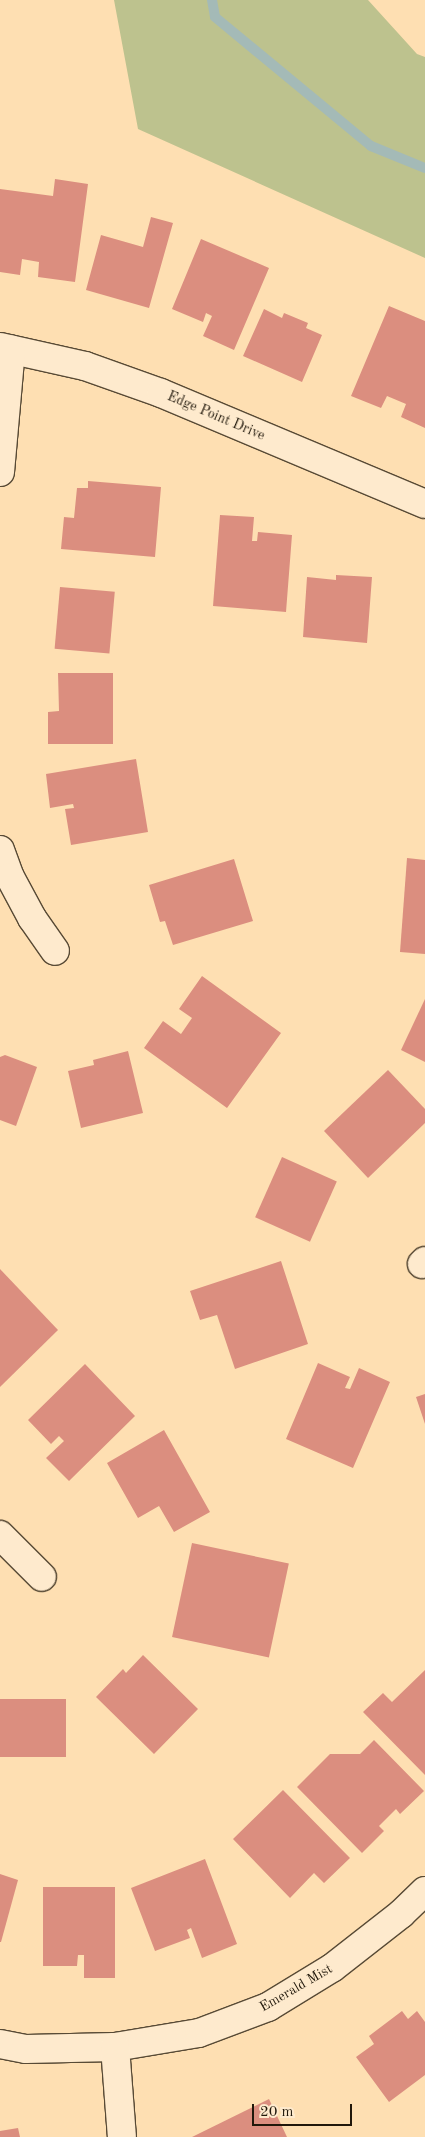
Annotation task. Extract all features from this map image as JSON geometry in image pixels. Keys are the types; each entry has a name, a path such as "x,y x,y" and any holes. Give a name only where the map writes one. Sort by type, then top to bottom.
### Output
{"street":[{"path":"0,472 5,348"},
{"name":"Edge Point Drive","path":"5,348 85,366 161,393 425,504"},
{"path":"0,850 10,877 32,918 55,951"},
{"path":"0,1535 42,1577"},
{"name":"Emerald Mist","path":"115,2047 200,2033 268,2007 332,1968 401,1914 425,1890"},
{"path":"0,2044 26,2049 115,2047 122,2137"}],"green space":[{"path":"114,0 368,0 417,54 425,57 425,258 138,129"}],"building":[{"path":"55,179 88,184 75,282 38,277 39,262 22,259 20,275 0,272 0,189 53,196"},
{"path":"151,217 173,223 149,308 86,290 101,235 143,247"},
{"path":"201,239 269,268 234,350 203,336 212,316 206,313 203,322 172,309"},
{"path":"389,306 425,321 425,428 401,417 406,404 387,396 381,408 351,396"},
{"path":"264,309 282,318 284,313 308,323 306,328 322,335 302,382 243,356"},
{"path":"88,481 161,487 155,557 61,549 64,517 74,518 77,488 88,488"},
{"path":"220,515 254,517 252,541 257,541 258,532 292,535 286,612 213,606"},
{"path":"336,575 372,577 367,643 303,637 307,577 336,580"},
{"path":"60,587 115,592 109,654 55,649"},
{"path":"58,673 113,673 113,744 48,744 48,712 59,711"},
{"path":"136,759 148,832 71,845 65,809 74,808 73,804 50,808 46,774"},
{"path":"407,858 425,860 425,954 400,952"},
{"path":"234,859 253,921 173,945 165,921 160,922 149,885"},
{"path":"202,976 281,1033 227,1108 144,1048 163,1021 181,1034 192,1018 179,1009"},
{"path":"425,999 425,1062 401,1050"},
{"path":"128,1051 143,1113 81,1128 68,1071 94,1065 93,1060"},
{"path":"5,1055 37,1067 16,1126 0,1120 0,1057"},
{"path":"388,1070 425,1109 425,1123 368,1178 324,1131"},
{"path":"282,1157 337,1181 310,1242 255,1217"},
{"path":"281,1261 308,1344 235,1369 217,1315 200,1320 190,1291"},
{"path":"0,1269 58,1330 0,1387"},
{"path":"318,1363 350,1377 345,1388 350,1389 359,1368 390,1382 353,1468 286,1439"},
{"path":"85,1364 135,1416 69,1481 46,1458 64,1441 59,1436 51,1444 28,1420"},
{"path":"425,1394 425,1424 416,1397"},
{"path":"164,1430 210,1512 174,1532 159,1506 138,1518 107,1463"},
{"path":"192,1543 289,1564 269,1657 172,1637"},
{"path":"143,1655 198,1709 154,1754 96,1697 123,1669 126,1673"},
{"path":"425,1670 425,1775 363,1712 383,1693 392,1702"},
{"path":"0,1699 66,1699 66,1757 0,1757"},
{"path":"374,1740 424,1791 400,1814 396,1809 379,1826 384,1831 362,1853 297,1787 330,1754 360,1754"},
{"path":"283,1790 350,1858 324,1883 314,1873 290,1898 233,1839"},
{"path":"205,1859 237,1944 202,1958 191,1928 187,1930 190,1938 155,1951 131,1888"},
{"path":"0,1874 18,1880 1,1942 0,1942"},
{"path":"43,1887 115,1887 115,1978 84,1978 84,1955 78,1955 77,1966 43,1966"},
{"path":"402,2011 408,2019 417,2011 425,2022 425,2075 389,2102 356,2057 374,2044 369,2036"},
{"path":"269,2099 287,2137 192,2137"},
{"path":"18,2128 20,2137 0,2137 0,2131"}],"waterway":[{"path":"212,0 215,17 371,146 425,168"}]}
